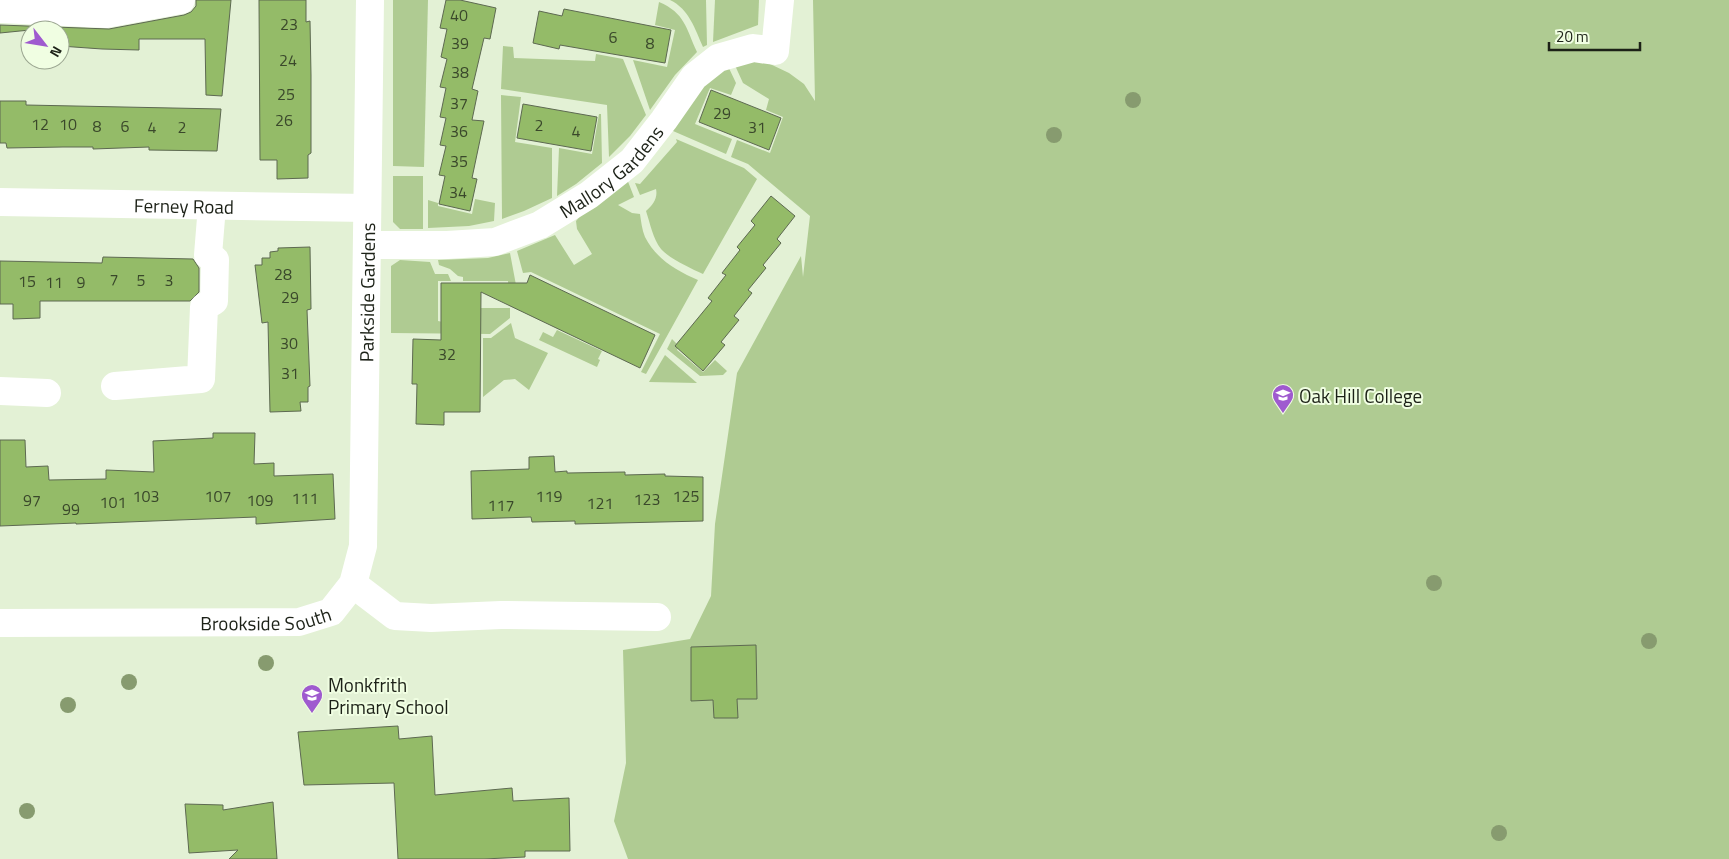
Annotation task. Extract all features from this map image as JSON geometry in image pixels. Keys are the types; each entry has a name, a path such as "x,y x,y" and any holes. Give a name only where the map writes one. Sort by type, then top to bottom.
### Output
{"street":[{"path":"0,9 106,14 180,0"},
{"name":"Parkside Gardens","path":"353,584 363,546 370,0"},
{"name":"Mallory Gardens","path":"367,245 447,245 495,242 540,225 589,195 632,161 694,77 718,58 753,48 775,51 780,0"},
{"name":"Ferney Road","path":"0,202 367,208"},
{"path":"115,386 201,379 204,307 214,302 216,260 208,255 212,206"},
{"path":"0,391 47,393"},
{"name":"Brookside South","path":"0,623 299,622 331,612 353,584 395,616 432,618 502,615 656,617"}],"green space":[{"path":"393,0 428,0 424,167 393,166"},
{"path":"670,0 706,0 707,45 703,47 687,14"},
{"path":"715,0 759,0 758,25 713,42"},
{"name":"Oak Hill College","path":"813,0 1729,0 1729,859 628,859 614,821 626,763 623,650 690,639 711,596 715,524 737,373 801,256 803,277 810,216 748,164 731,157 737,140 770,153 783,117 766,110 769,99 743,83 733,61 744,58 768,63 789,73 804,84 815,101"},
{"path":"659,2 668,6 680,16 697,52 675,75 650,110 633,60 667,67 675,30 655,25"},
{"path":"503,46 513,47 514,58 595,61 596,54 623,59 646,115 630,136 609,157 607,105 501,89"},
{"path":"727,64 736,83 731,95 710,88 695,124 732,139 726,154 673,131 671,128 706,81"},
{"path":"501,95 521,97 515,142 552,148 552,198 502,219"},
{"path":"599,114 601,114 602,163 576,184 557,196 559,148 592,154"},
{"path":"676,139 744,168 757,179 703,274 675,260 658,245 646,211 654,201 656,189 640,195 635,183 640,184 677,142"},
{"path":"393,176 423,176 423,229 400,229 393,222"},
{"path":"627,179 634,197 618,205 632,213 640,214 645,237 661,258 682,273 698,280 646,374 641,372 660,334 531,272 523,273 517,251 555,235 574,265 592,254 577,229 576,221 583,213"},
{"path":"475,199 495,203 494,221 469,226 428,228 428,200 438,203 438,206 472,214"},
{"path":"510,253 516,285 511,306 509,306 508,281 463,281 463,277 439,265 438,260 488,258"},
{"path":"400,260 430,262 435,274 448,274 451,281 438,281 438,321 443,322 470,308 510,308 510,318 490,334 391,333 391,266"},
{"path":"511,323 515,338 548,353 529,390 515,379 504,380 483,397 483,338 491,338"},
{"path":"557,330 602,351 597,367 539,340 543,332 553,337"},
{"path":"672,339 679,346 677,350 703,372 715,360 727,371 723,375 700,376 667,349"},
{"path":"665,355 697,383 649,382"}],"building":[{"path":"196,0 231,0 222,96 206,95 205,39 139,39 139,50 70,47 70,28 109,29 184,15 191,12 196,6"},
{"path":"259,0 306,0 306,22 310,21 311,75 311,153 308,155 308,178 277,179 277,160 260,160"},
{"path":"446,0 460,0 496,8 490,39 484,38 472,89 478,91 472,120 484,121 472,178 477,179 470,211 439,204 445,176 439,175 446,146 440,145 446,118 440,117 446,88 440,87 447,59 441,57 447,29 440,28"},
{"path":"564,9 671,30 665,63 560,45 559,49 533,43 539,11 562,16"},
{"path":"0,25 20,26 20,31 0,33"},
{"path":"711,90 781,118 769,150 699,122"},
{"path":"0,101 26,101 26,105 221,109 217,151 149,150 149,147 93,149 93,147 7,148 6,143 0,143"},
{"path":"523,104 597,117 591,151 517,138"},
{"path":"771,196 795,216 777,239 781,243 763,265 766,268 748,290 752,293 734,316 739,320 721,342 725,345 703,371 675,346 712,301 708,298 726,275 722,273 740,250 737,247 755,225 751,221"},
{"path":"310,247 311,309 307,310 310,386 308,387 308,402 300,402 301,411 270,412 268,322 262,323 255,265 262,265 262,258 270,258 270,252 278,251 278,248"},
{"path":"103,257 193,259 199,268 199,292 190,301 40,301 40,318 13,319 13,304 0,304 0,261 102,263"},
{"path":"530,275 655,335 640,368 481,292 480,412 444,412 444,425 416,424 417,384 412,384 413,339 441,340 441,283 527,283"},
{"path":"213,433 255,433 254,464 274,463 274,476 333,474 335,519 256,524 256,517 0,526 0,440 25,440 26,467 48,466 49,480 106,479 106,470 154,472 153,441 213,438"},
{"path":"554,456 555,472 625,472 625,475 665,474 665,476 703,477 703,521 575,524 575,521 532,522 531,517 472,519 471,471 529,469 529,457"},
{"path":"756,645 757,699 737,699 738,718 714,718 713,700 691,701 691,647"},
{"path":"398,726 399,739 432,736 435,795 512,788 513,801 569,798 570,851 525,851 525,857 484,859 398,859 394,783 304,785 298,732"},
{"path":"273,802 277,859 229,859 238,850 189,853 185,804 223,805 223,810"}],"place":[{"name":"Oak Hill College","path":"1283,414"},
{"name":"Monkfrith Primary School","path":"312,714"}]}
